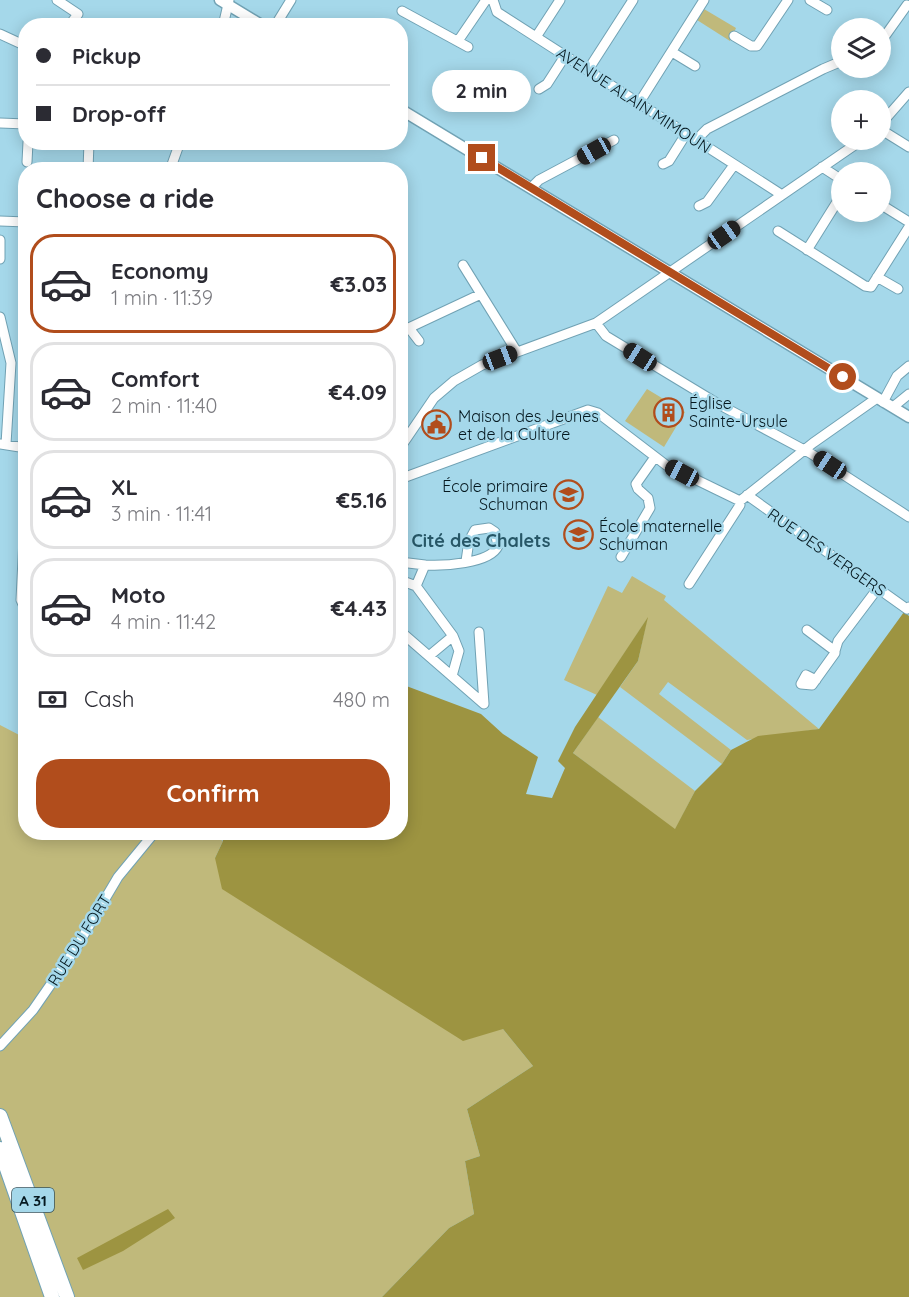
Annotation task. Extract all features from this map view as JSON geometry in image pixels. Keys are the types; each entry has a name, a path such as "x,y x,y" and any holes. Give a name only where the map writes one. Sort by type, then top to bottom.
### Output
{"highway":[{"name":"A 31","path":"0,1116 32,1196 67,1297"},
{"name":"A 31","path":"0,1149 52,1297"}],"main road":[{"path":"226,2 251,18"},
{"path":"408,114 909,417"}],"street":[{"path":"57,0 78,14 75,18"},
{"path":"280,18 291,0"},
{"path":"458,41 486,0"},
{"name":"AVENUE ALAIN MIMOUN","path":"493,0 497,12 782,195"},
{"path":"536,37 560,0"},
{"path":"588,70 633,0"},
{"path":"639,104 704,0"},
{"path":"734,36 751,46 757,46 788,0"},
{"path":"810,0 827,10"},
{"path":"224,18 226,2"},
{"path":"891,26 905,4"},
{"path":"402,11 468,47"},
{"path":"0,34 18,42"},
{"path":"672,52 695,66"},
{"path":"539,89 547,84 565,56"},
{"path":"696,140 707,129 831,66"},
{"path":"891,114 909,92"},
{"path":"0,123 18,124"},
{"path":"663,164 669,161 686,134"},
{"path":"891,135 909,147"},
{"path":"531,188 539,180 614,140"},
{"path":"27,150 27,162"},
{"path":"408,436 428,406 443,389 482,365 596,323 847,150"},
{"path":"699,207 707,202 734,165"},
{"path":"822,167 831,173"},
{"path":"891,211 909,222"},
{"path":"807,250 831,212"},
{"path":"0,221 18,222"},
{"path":"778,231 865,286 871,286 909,227"},
{"path":"0,240 0,259"},
{"path":"463,265 517,352"},
{"path":"877,277 898,289"},
{"path":"408,329 481,294"},
{"path":"0,317 11,363 3,444 18,447"},
{"path":"596,323 606,336 647,362 804,450 909,517"},
{"path":"408,332 419,341"},
{"path":"884,402 897,376 909,366"},
{"path":"689,584 744,498 804,450 884,402 909,394"},
{"name":"RUE DES VERGERS","path":"408,476 588,410 598,413 655,457 682,473 744,498 908,608"},
{"path":"621,557 650,508 648,498 636,484 655,457"},
{"path":"408,563 448,567 466,561"},
{"path":"416,585 425,565"},
{"path":"408,582 416,585 453,636 459,651 452,676"},
{"path":"816,680 836,651 838,641 878,588"},
{"path":"807,630 836,651"},
{"path":"408,638 484,704 480,632"},
{"path":"429,656 453,636"},
{"name":"RUE DU FORT","path":"0,1046 33,1010 76,948 118,877 148,840"}],"shaded area":[{"path":"704,9 736,28 730,41 697,20"},
{"path":"647,389 685,412 664,447 625,421"},
{"path":"632,576 666,596 664,600 819,729 747,740 668,682 659,694 731,750 722,764 620,687 638,661 647,619 597,695 564,680 608,586 622,593"},
{"path":"904,612 909,616 909,1297 382,1297 449,1228 474,1214 465,1161 480,1156 467,1109 533,1066 503,1029 463,1041 222,889 215,858 223,840 408,840 408,687 481,714 503,734 538,757 526,794 552,798 565,768 558,761 575,727 648,617 638,661 573,753 675,829 695,791 722,764 731,750 758,736 819,729"},
{"path":"598,717 695,791 675,830 573,753"},
{"path":"0,725 18,734 18,840 221,840 223,841 215,858 503,1029 533,1066 467,1109 480,1156 465,1161 474,1214 449,1228 382,1297 0,1297"},
{"path":"168,1209 175,1218 123,1251 83,1270 77,1258"}],"place":[{"name":"Église Sainte-Ursule","path":"668,412"},
{"name":"Maison des Jeunes et de la Culture","path":"437,425"},
{"name":"École primaire Schuman","path":"569,495"},
{"name":"École maternelle Schuman","path":"578,535"}],"district":[{"name":"Cité des Chalets","path":"481,540"}],"route":[{"path":"482,158 843,377"}]}
